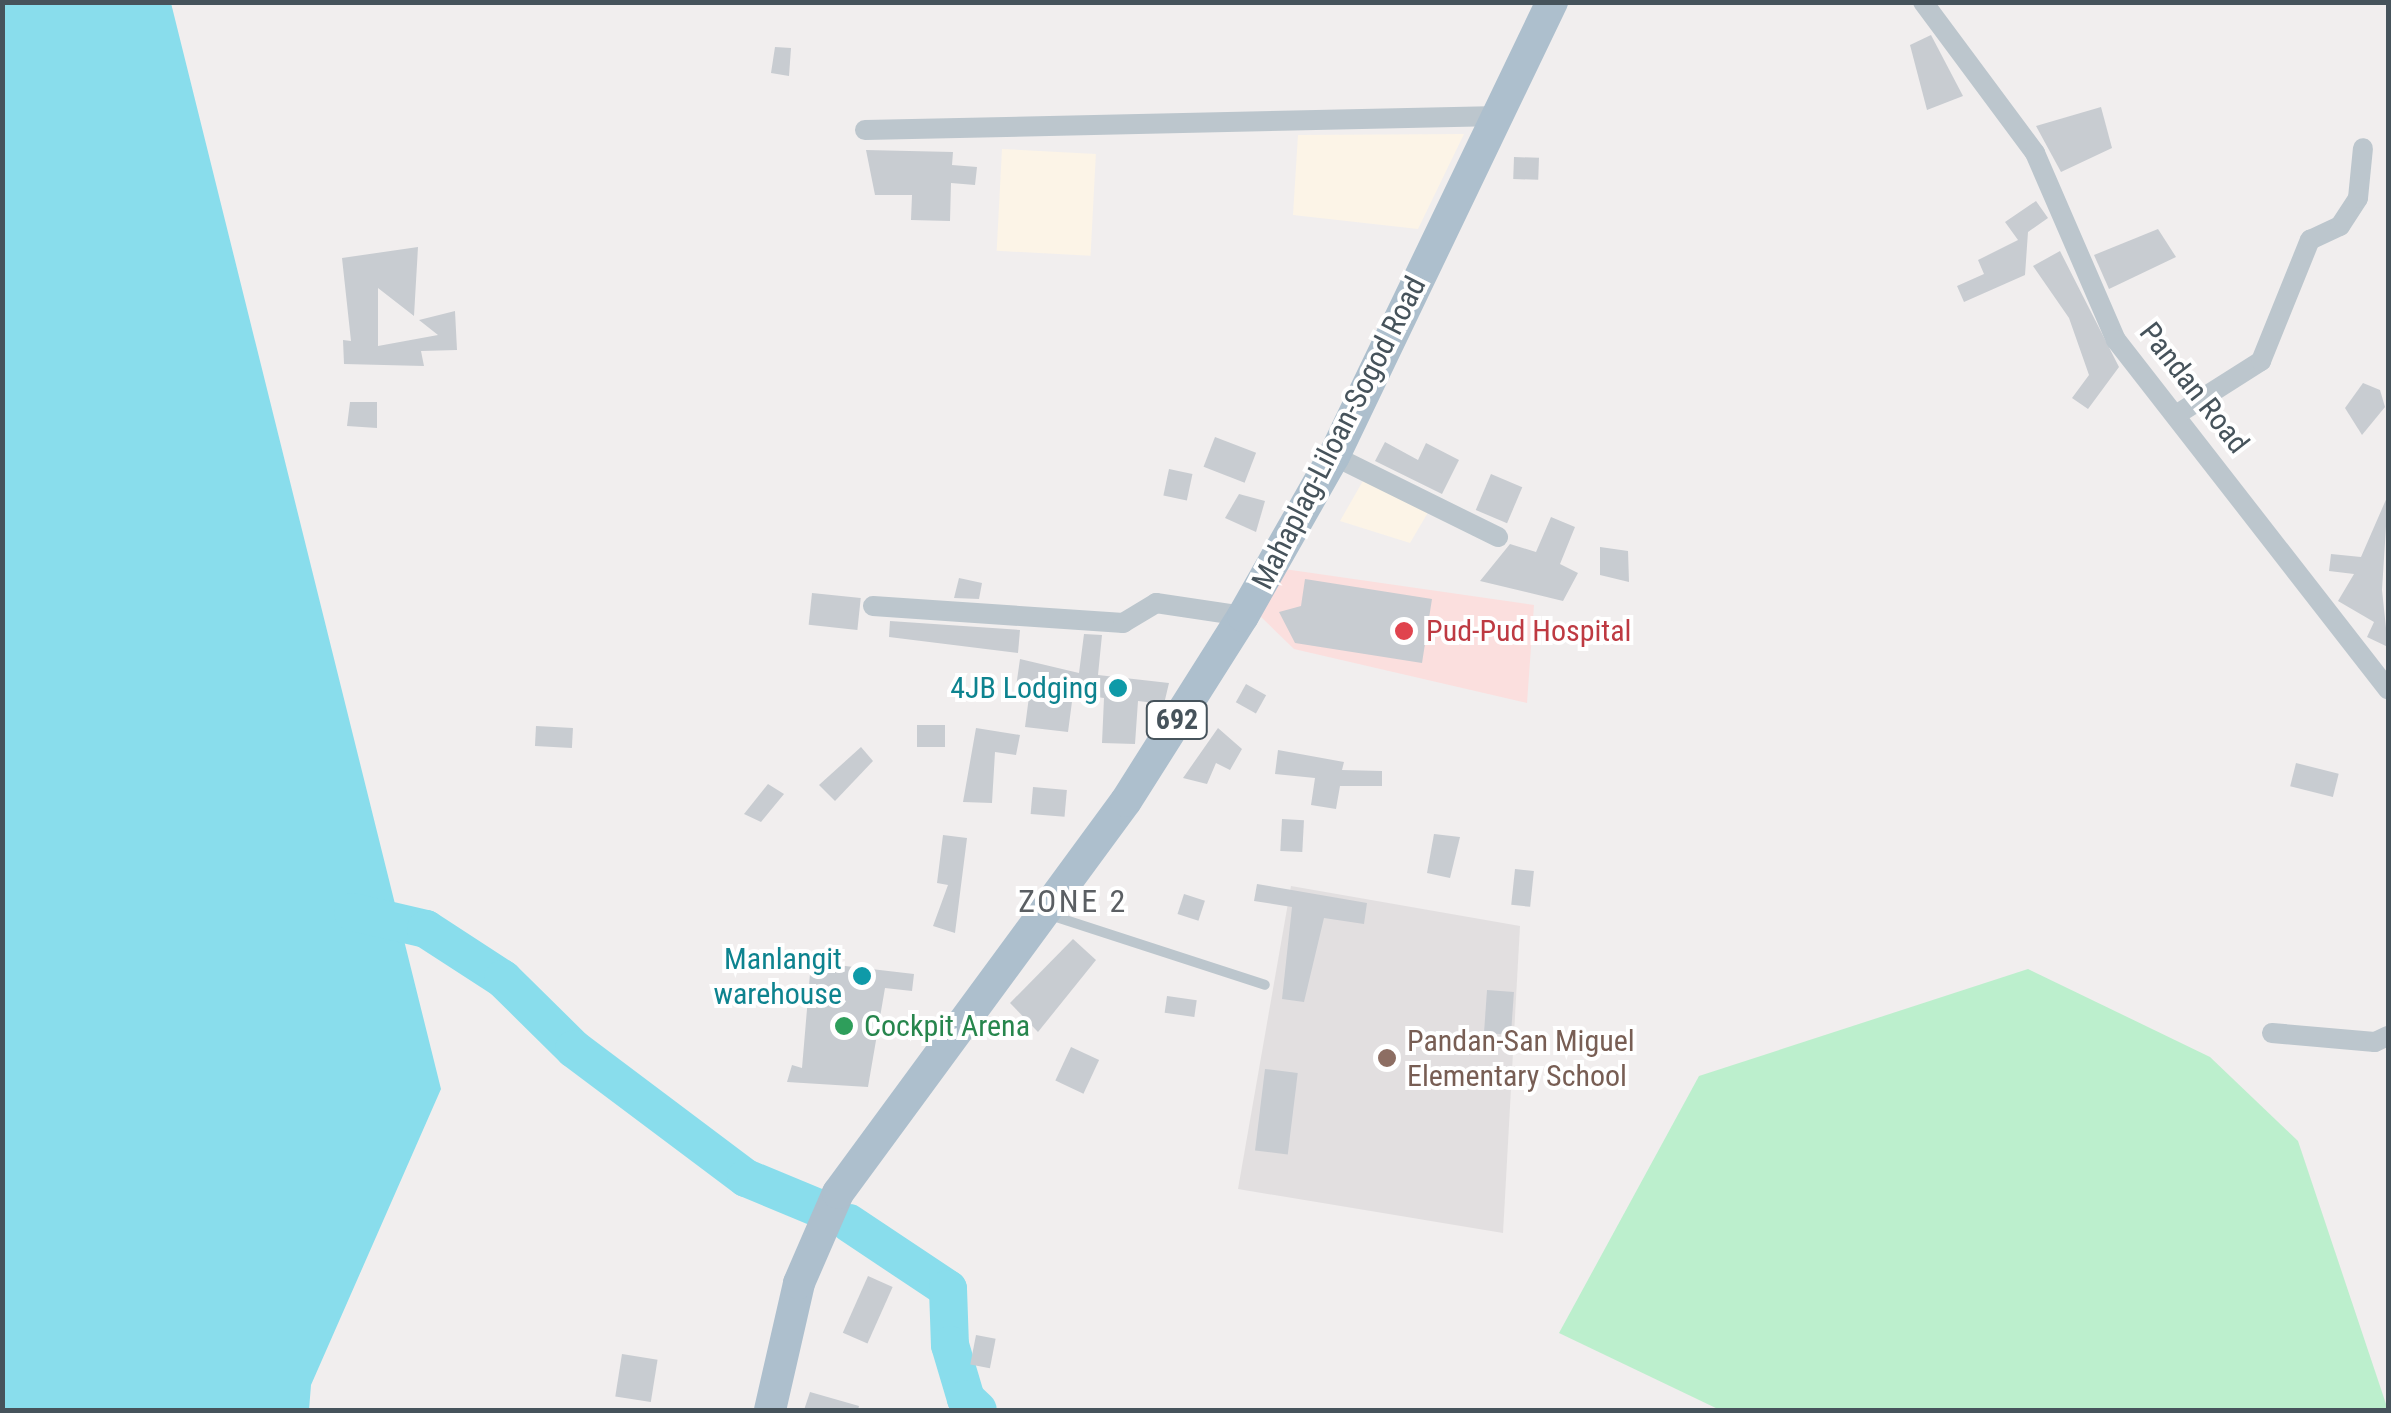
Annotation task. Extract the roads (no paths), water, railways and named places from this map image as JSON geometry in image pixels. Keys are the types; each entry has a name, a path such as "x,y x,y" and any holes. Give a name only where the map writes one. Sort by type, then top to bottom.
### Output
{"main road":[{"name":"Mahaplag-Liloan-Sogod Road","path":"770,1410 799,1282 838,1193 1041,912 1126,802 1243,616 1334,456 1552,2"}],"street":[{"name":"Pandan Road","path":"1923,2 2035,153 2116,340 2388,690"},
{"path":"864,130 1500,116"},
{"path":"2176,415 2260,361 2310,240 2340,226 2358,198 2362,148"},
{"path":"1334,456 1498,537"},
{"path":"873,606 1122,623 1156,602 1243,616"},
{"path":"2272,1032 2388,1036"}],"lane":[{"path":"1041,912 1265,985"}],"water":[{"path":"3,2 171,3 441,1089 311,1385 309,1410 3,1410"}],"waterway":[{"path":"353,912 426,929 503,979 574,1049 746,1178 816,1207"},
{"path":"849,1223 948,1289 950,1345 966,1399 978,1410"}],"place":[{"name":"Pud-Pud Hospital","path":"1404,631"},
{"name":"4JB Lodging","path":"1118,688"},
{"name":"Manlangit warehouse","path":"862,976"},
{"name":"Cockpit Arena","path":"844,1026"},
{"name":"Pandan-San Miguel Elementary School","path":"1387,1058"}],"district":[{"name":"ZONE 2","path":"1073,901"}]}
